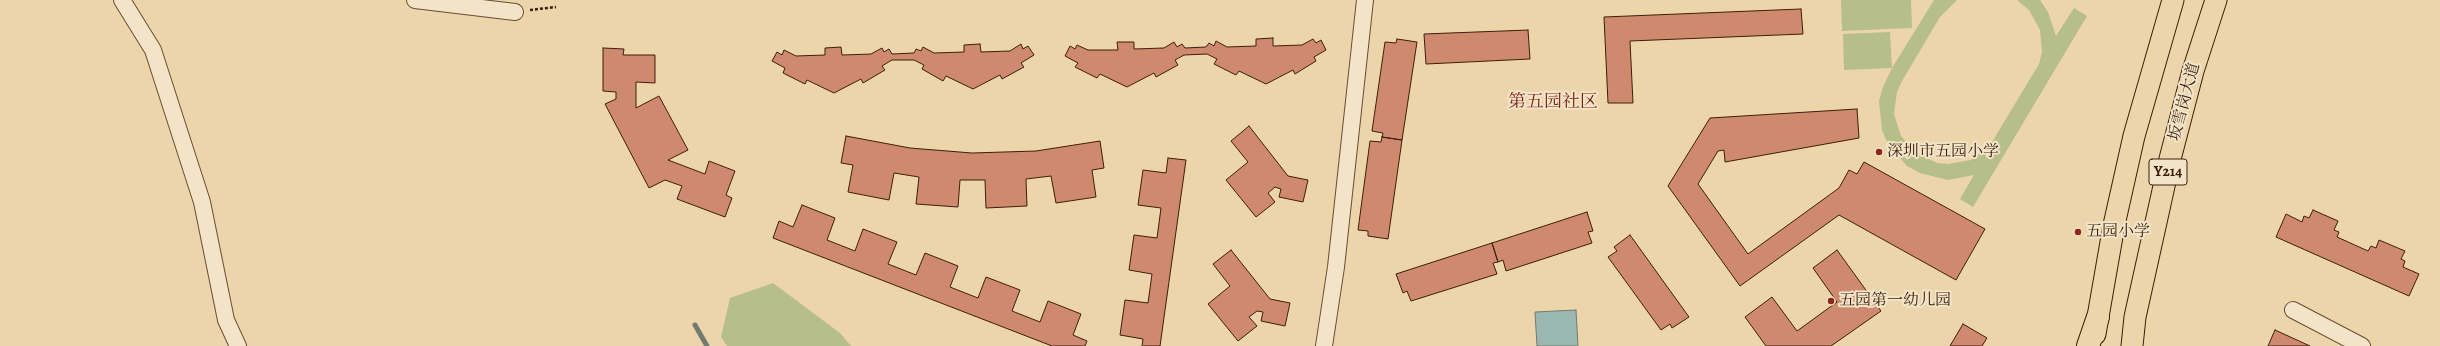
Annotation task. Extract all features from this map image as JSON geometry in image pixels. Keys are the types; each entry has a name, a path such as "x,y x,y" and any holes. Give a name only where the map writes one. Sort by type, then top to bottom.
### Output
{"highway":[{"path":"2088,346 2098,317"}],"main road":[{"name":"Y214","path":"2093,346 2114,225 2134,136 2173,0"},
{"name":"坂雪岗大道","path":"2132,346 2135,317 2170,159 2193,71 2216,0"}],"street":[{"path":"122,0 153,50 202,202 226,320 238,346"},
{"path":"415,0 515,12"},
{"path":"1324,346 1336,268 1365,0"},
{"path":"2293,310 2362,346"}],"path":[{"path":"515,12 556,7"}],"green space":[{"path":"1841,0 1911,0 1912,28 1842,31"},
{"path":"1934,0 1957,0 1940,17 1902,81 1897,92 1894,114 1901,136 1916,153 1937,163 1948,164 1971,160 1989,147 2039,64 2042,52 2040,30 2029,10 2017,0 2040,0 2048,12 2056,36 2074,8 2087,16 1973,207 1960,199 1974,175 1948,180 1920,173 1907,166 1888,144 1882,130 1879,101 1883,87 1892,68"},
{"path":"1890,32 1892,68 1844,70 1843,34"},
{"path":"773,283 840,333 851,346 727,346 721,337 730,298"}],"water":[{"path":"1576,310 1578,346 1537,346 1535,312"}],"building":[{"path":"1801,9 1803,34 1630,41 1633,103 1608,103 1604,17"},
{"path":"1528,30 1530,59 1426,64 1424,34"},
{"path":"1273,38 1273,46 1302,45 1313,39 1316,43 1321,40 1326,50 1314,57 1316,61 1295,74 1293,70 1266,84 1239,71 1236,75 1214,64 1217,59 1207,54 1184,55 1175,60 1178,65 1156,77 1154,73 1127,87 1100,74 1097,78 1075,67 1078,63 1065,56 1070,46 1075,49 1077,45 1088,50 1118,50 1117,42 1134,42 1134,49 1164,48 1174,42 1177,47 1182,44 1185,48 1206,47 1209,43 1214,46 1216,41 1227,47 1256,46 1256,39"},
{"path":"1397,39 1417,42 1402,140 1382,137 1383,133 1372,131 1385,42 1396,43"},
{"path":"980,44 981,52 1010,51 1021,44 1023,49 1028,46 1034,55 1021,63 1024,67 1002,79 1000,75 973,89 946,76 943,81 922,69 924,65 914,60 892,60 882,66 885,70 863,83 861,79 834,93 807,80 805,84 783,73 785,68 772,61 777,52 782,55 784,50 796,56 825,55 825,48 841,47 842,55 871,54 882,48 884,52 889,49 892,54 914,53 916,49 921,51 923,47 934,53 964,52 964,45"},
{"path":"603,48 624,49 623,55 655,55 655,83 636,82 636,108 659,96 688,150 668,160 705,174 709,161 735,171 726,195 732,198 725,217 677,199 682,186 665,180 649,188 605,104 616,99 616,92 603,91"},
{"path":"1857,109 1859,138 1725,162 1724,150 1718,151 1698,184 1748,254 1839,188 1849,170 1857,174 1864,162 1985,229 1956,280 1839,215 1740,286 1668,186 1710,118"},
{"path":"1249,126 1288,176 1308,180 1303,202 1279,197 1281,189 1275,187 1268,193 1275,202 1256,217 1226,180 1248,162 1231,141"},
{"path":"846,136 910,148 972,153 1036,151 1100,141 1104,168 1092,170 1096,197 1056,203 1051,176 1026,179 1027,206 986,208 985,180 960,180 958,207 916,204 919,177 894,173 889,200 848,192 853,165 841,163"},
{"path":"1382,137 1402,140 1388,239 1368,236 1368,231 1358,230 1370,141 1381,142"},
{"path":"1168,158 1186,160 1160,346 1142,346 1143,339 1120,335 1125,300 1148,303 1152,274 1129,270 1134,235 1157,238 1161,208 1138,205 1143,170 1166,173"},
{"path":"802,205 835,218 827,240 855,251 863,229 897,242 888,264 916,275 925,253 958,266 950,287 978,298 986,277 1020,290 1012,311 1040,322 1048,301 1081,314 1073,335 1087,341 1085,346 1052,346 773,238 779,221 793,227"},
{"path":"2313,210 2338,221 2334,230 2339,232 2337,237 2368,251 2371,246 2376,248 2379,240 2405,251 2401,259 2405,261 2403,267 2419,274 2409,296 2276,237 2286,214 2302,222 2304,216 2309,218"},
{"path":"1587,212 1593,231 1588,232 1592,243 1506,271 1503,260 1498,262 1492,243"},
{"path":"1630,235 1689,317 1672,328 1670,324 1661,330 1608,257 1617,251 1614,247"},
{"path":"1492,243 1498,262 1493,263 1497,274 1411,301 1407,291 1403,293 1396,274"},
{"path":"1231,250 1270,299 1290,303 1285,326 1261,321 1263,312 1257,311 1249,317 1257,326 1238,341 1208,304 1230,286 1213,264"},
{"path":"1837,250 1881,311 1831,346 1766,346 1745,317 1772,297 1797,331 1837,302 1813,268"},
{"path":"1963,324 1987,338 1982,346 1950,346"},
{"path":"2275,330 2310,346 2268,346"}],"waterway":[{"path":"695,325 707,346"}],"place":[{"name":"深圳市五园小学","path":"1879,152"},
{"name":"五园小学","path":"2078,232"},
{"name":"五园第一幼儿园","path":"1831,301"}],"district":[{"name":"第五园社区","path":"1553,103"}]}
